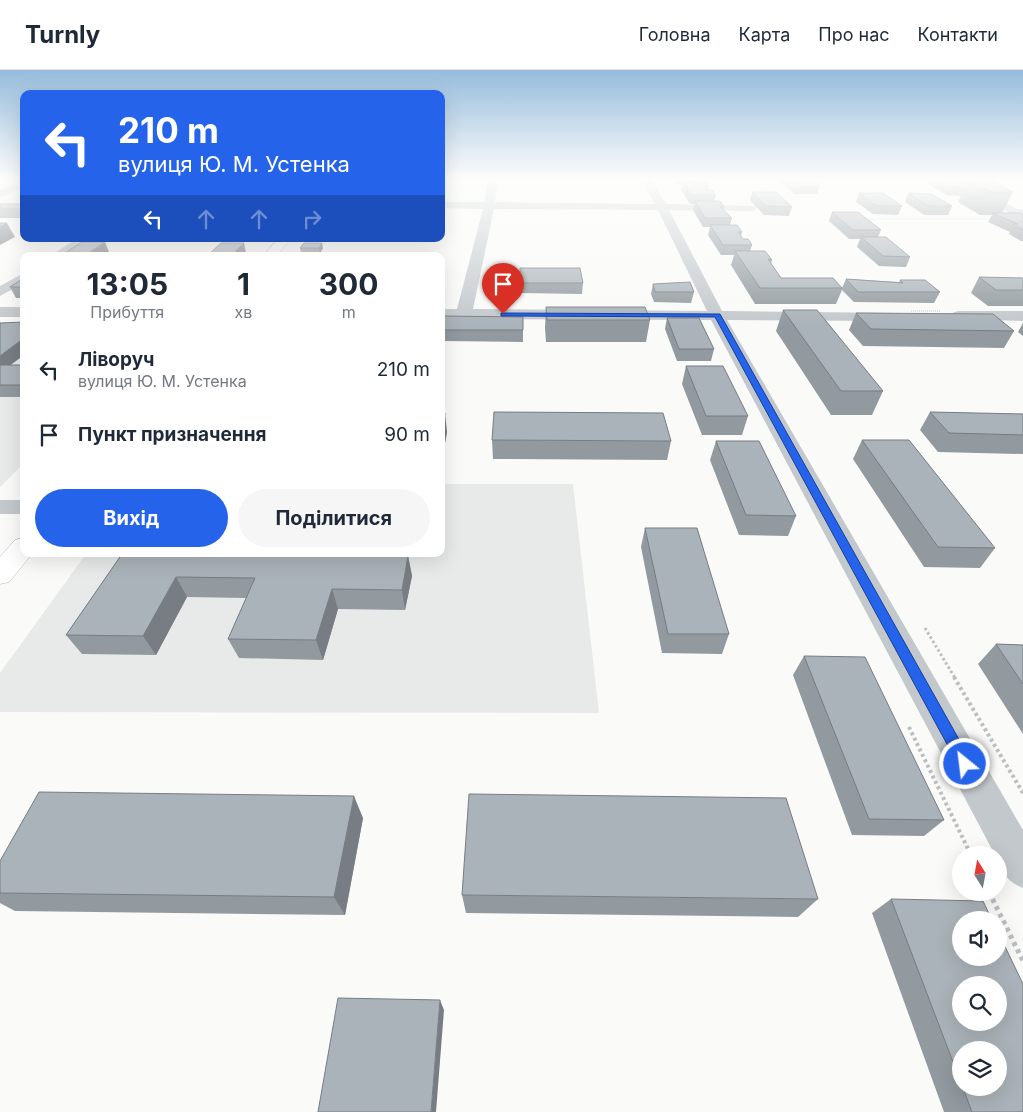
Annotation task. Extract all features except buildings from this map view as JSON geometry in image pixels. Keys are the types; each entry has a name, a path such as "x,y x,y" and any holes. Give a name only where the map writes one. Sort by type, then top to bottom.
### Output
{"main road":[{"path":"273,252 282,242"},
{"path":"0,575 20,551"}],"street":[{"path":"464,314 484,227"},
{"path":"672,227 717,315 1023,868"},
{"path":"63,252 79,242"},
{"path":"0,292 20,280"},
{"path":"0,312 20,312"},
{"path":"445,314 717,315 905,322 847,328"},
{"path":"983,329 944,322 1023,316"},
{"path":"0,507 20,507"}],"path":[{"path":"993,901 1023,961"}],"shaded area":[{"path":"0,325 20,325 20,467 0,487"},
{"path":"445,484 573,484 599,713 0,712 0,673 84,557 445,557"}],"route":[{"path":"503,314 717,315 965,764"}]}
